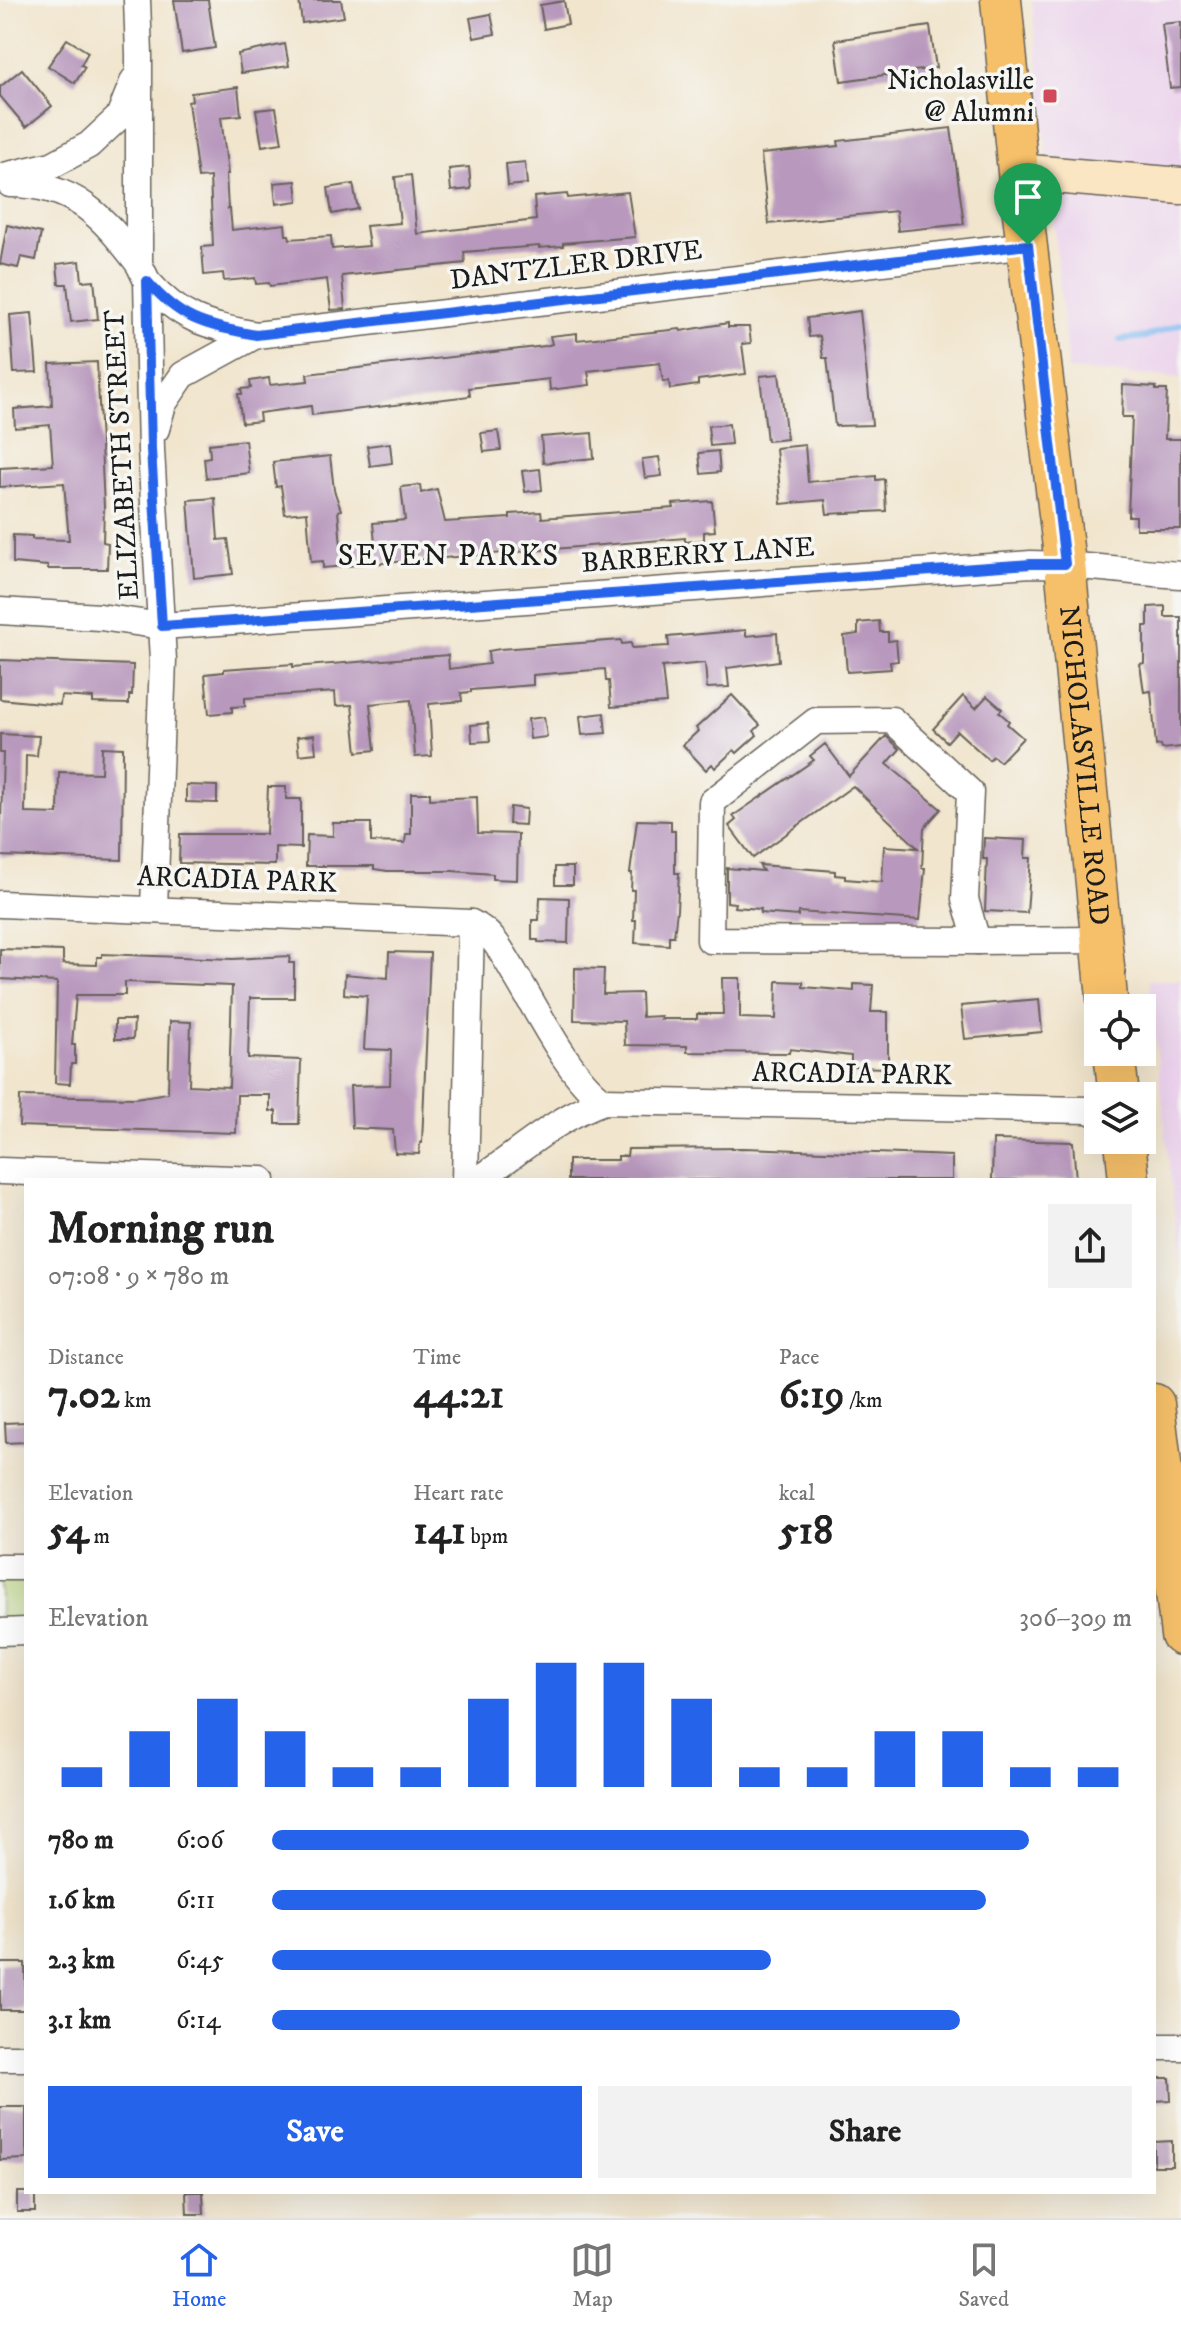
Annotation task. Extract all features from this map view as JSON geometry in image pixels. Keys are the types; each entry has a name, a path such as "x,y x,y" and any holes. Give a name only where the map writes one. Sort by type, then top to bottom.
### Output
{"main road":[{"name":"NICHOLASVILLE ROAD","path":"1001,0 1018,172 1065,564 1106,994"},
{"path":"1018,172 1181,186"},
{"path":"1126,1154 1129,1178"},
{"path":"1156,1439 1163,1563 1171,1623"}],"street":[{"name":"ELIZABETH STREET","path":"137,0 143,273 162,626 154,908"},
{"path":"0,177 52,165 89,145 119,117 139,67"},
{"name":"DANTZLER DRIVE","path":"0,184 37,184 75,199 107,224 162,299 202,324 256,335 1028,245"},
{"path":"151,450 163,404 183,375 256,335"},
{"name":"BARBERRY LANE","path":"0,611 100,617 162,626 1031,564 1065,564 1098,570 1181,575"},
{"path":"977,941 965,899 970,792 892,720 816,721 712,802 710,940 977,941 1100,940"},
{"name":"ARCADIA PARK","path":"0,904 471,923"},
{"path":"465,1178 471,923 481,927 497,945 574,1071 589,1090 604,1101"},
{"name":"ARCADIA PARK","path":"481,1178 540,1135 604,1101 1084,1110"},
{"path":"0,1171 204,1178"},
{"path":"0,1567 24,1567"},
{"path":"0,1632 24,1631"},
{"path":"1156,2047 1181,2047"},
{"path":"0,2058 24,2058"}],"shaded area":[{"path":"1032,0 1181,0 1181,378 1068,370"},
{"path":"1149,980 1181,980 1181,1274 1156,1044 1156,994 1151,994"}],"green space":[{"path":"0,1578 24,1578 24,1623 0,1623"}],"building":[{"path":"174,0 208,0 215,48 182,53"},
{"path":"299,0 341,0 344,17 302,23"},
{"path":"564,1 568,24 544,29 540,5"},
{"path":"491,14 495,34 474,38 470,18"},
{"path":"1181,22 1181,87 1170,88 1162,24"},
{"path":"930,26 936,68 841,81 835,40"},
{"path":"67,39 88,52 81,65 85,67 75,83 48,66"},
{"path":"285,44 289,66 241,73 238,54"},
{"path":"22,69 52,106 26,127 0,96 0,87"},
{"path":"238,87 241,115 221,117 232,230 285,224 286,235 290,239 331,236 332,249 369,246 366,226 400,223 395,177 411,175 417,234 536,220 534,197 567,194 568,198 628,192 635,237 563,243 563,246 464,252 465,263 342,276 345,309 331,310 327,279 270,286 269,283 256,284 255,278 224,281 223,273 204,275 202,247 213,246 210,177 198,178 188,102 192,101 191,93"},
{"path":"276,108 282,143 262,146 256,110"},
{"path":"951,128 964,224 898,231 896,211 769,224 761,154 839,146 838,141"},
{"path":"525,162 527,184 508,186 506,164"},
{"path":"469,167 471,189 451,191 449,169"},
{"path":"296,181 298,201 276,204 274,183"},
{"path":"353,184 358,209 332,214 328,188"},
{"path":"7,225 41,233 36,260 21,257 18,268 0,264"},
{"path":"80,261 82,281 94,280 98,319 71,322 67,284 59,284 57,264"},
{"path":"860,311 872,425 835,426 827,358 823,358 820,336 809,337 807,318"},
{"path":"32,313 37,372 14,373 10,315"},
{"path":"728,323 728,327 749,327 751,343 742,344 746,374 698,380 698,385 670,389 669,381 663,382 660,363 588,371 590,385 550,390 549,379 469,388 470,396 312,415 311,406 259,413 260,421 242,423 238,394 242,394 241,389 251,388 250,381 269,378 270,385 308,381 307,374 545,346 552,344 550,336 577,333 577,340 681,331"},
{"path":"97,362 103,542 108,543 107,569 48,569 48,566 13,563 13,535 69,540 64,483 0,487 0,468 53,465 50,425 15,428 14,409 52,406 50,364"},
{"path":"779,374 787,439 767,441 760,376"},
{"path":"1123,385 1167,390 1165,439 1181,439 1181,529 1136,529 1136,516 1128,516 1132,417 1122,417"},
{"path":"729,424 731,444 710,446 708,426"},
{"path":"498,431 501,450 484,452 481,433"},
{"path":"592,433 594,458 543,463 541,437"},
{"path":"245,440 249,473 206,478 204,458 210,457 209,444"},
{"path":"390,443 392,463 370,466 367,446"},
{"path":"805,445 808,482 876,476 876,480 884,479 886,511 827,514 825,500 781,504 776,448"},
{"path":"718,451 720,472 701,474 699,453"},
{"path":"330,456 334,490 341,510 338,511 341,546 375,543 373,523 405,520 401,487 420,485 421,493 437,489 445,522 510,518 510,514 541,512 542,518 674,508 673,504 712,501 715,531 704,532 704,540 685,542 685,538 323,568 323,561 311,562 307,512 285,514 281,486 276,487 273,462"},
{"path":"659,457 662,476 645,478 642,459"},
{"path":"540,469 542,490 525,492 522,471"},
{"path":"215,498 218,540 228,539 233,574 194,578 188,500"},
{"path":"1165,606 1165,617 1181,617 1181,747 1162,749 1161,745 1156,746 1151,691 1144,692 1140,664 1144,663 1144,626 1148,626 1148,607"},
{"path":"879,621 880,632 888,632 888,641 896,640 898,661 890,662 891,669 847,672 844,636 858,634 858,623"},
{"path":"746,630 746,636 777,633 779,661 727,668 729,687 707,688 705,663 662,667 666,703 611,707 605,669 533,675 533,685 471,690 461,693 462,701 429,704 432,756 415,757 411,700 370,704 375,750 357,752 352,705 336,706 335,692 245,698 245,706 232,707 232,712 209,714 205,674 224,672 224,669 448,655 449,669 489,664 488,651 500,649 621,640 622,644 631,643 632,648 669,646 668,637"},
{"path":"0,660 133,665 132,695 129,695 129,704 93,703 93,698 61,696 60,705 0,699"},
{"path":"732,695 760,725 754,731 757,735 737,753 734,750 715,768 712,764 706,770 683,745 698,731 696,728"},
{"path":"963,696 976,708 987,696 1002,709 999,712 1009,721 1007,724 1023,738 1000,762 993,756 989,760 957,731 947,742 933,729"},
{"path":"604,713 606,733 582,735 580,716"},
{"path":"544,717 547,737 530,739 528,719"},
{"path":"488,723 490,741 472,742 471,725"},
{"path":"0,734 39,736 37,756 26,755 25,813 58,814 59,772 101,773 102,747 123,748 122,860 0,856 3,753 0,753"},
{"path":"314,735 316,753 299,755 297,737"},
{"path":"886,736 900,749 887,764 941,809 924,828 922,868 925,868 920,920 798,912 798,916 760,913 761,909 734,907 735,903 727,902 727,868 763,871 759,865 835,871 835,875 845,876 845,879 882,882 884,846 918,848 853,786 753,858 729,826 736,820 733,816 814,760 810,756 825,744 849,776"},
{"path":"186,785 217,786 217,803 186,802"},
{"path":"268,787 286,787 286,799 301,799 301,848 275,847 275,865 179,863 180,834 266,834"},
{"path":"411,793 430,793 430,799 477,797 478,833 518,834 517,880 493,879 493,874 452,871 306,866 307,835 333,836 333,823 371,823 371,842 405,843 406,834 411,834"},
{"path":"510,807 526,809 525,825 509,824"},
{"path":"637,820 671,821 671,831 675,831 675,873 679,873 674,936 669,936 669,945 635,943 634,890 631,890 630,873"},
{"path":"984,838 1026,840 1025,858 1031,858 1027,913 985,911 987,859 983,859"},
{"path":"555,867 573,867 573,885 555,885"},
{"path":"540,897 569,898 568,943 532,940 532,920 539,920"},
{"path":"0,949 63,951 63,964 97,965 97,957 102,957 102,954 233,959 290,956 289,963 294,963 294,998 250,998 248,1058 301,1060 299,1124 276,1124 276,1111 270,1111 270,1095 237,1095 236,1133 19,1126 20,1096 135,1098 168,1093 170,1021 191,1022 189,1085 229,1087 232,986 125,982 125,995 76,995 72,1045 75,1045 75,1064 71,1064 70,1084 55,1083 57,982 0,979"},
{"path":"389,952 430,953 419,1154 395,1153 393,1130 352,1128 350,1086 390,1085 391,1050 364,1049 367,996 344,994 345,974 388,978"},
{"path":"575,968 604,969 603,994 641,993 642,1017 661,1016 661,1019 697,1019 697,1014 723,1014 722,978 740,978 740,1018 776,1019 777,981 803,982 803,987 854,991 854,984 873,985 871,1012 888,1012 888,1068 851,1067 851,1056 790,1049 789,1053 687,1052 687,1046 625,1045 624,1021 574,1020"},
{"path":"1039,999 1042,1032 965,1039 961,1006"},
{"path":"115,1020 134,1020 133,1039 115,1039"},
{"path":"993,1140 1073,1142 1076,1178 992,1178"},
{"path":"744,1148 952,1156 952,1178 568,1178 568,1160 618,1160 618,1156 627,1156 628,1149"},
{"path":"24,1422 24,1442 6,1443 5,1423"},
{"path":"0,1963 24,1963 24,2010 0,2010"},
{"path":"1156,2078 1170,2078 1171,2100 1156,2101"},
{"path":"0,2107 24,2107 24,2159 0,2160"},
{"path":"1172,2141 1172,2166 1156,2166 1156,2142"},
{"path":"17,2192 35,2194 35,2212 17,2212"},
{"path":"186,2194 203,2194 204,2214 187,2214"}],"waterway":[{"path":"1120,340 1145,337 1181,323"}],"place":[{"name":"Nicholasville @ Alumni","path":"1050,96"}],"district":[{"name":"SEVEN PARKS","path":"449,556"}],"route":[{"path":"1028,245 1065,564 162,626 151,450 147,281 162,299 202,324 256,335 1028,245"}]}
